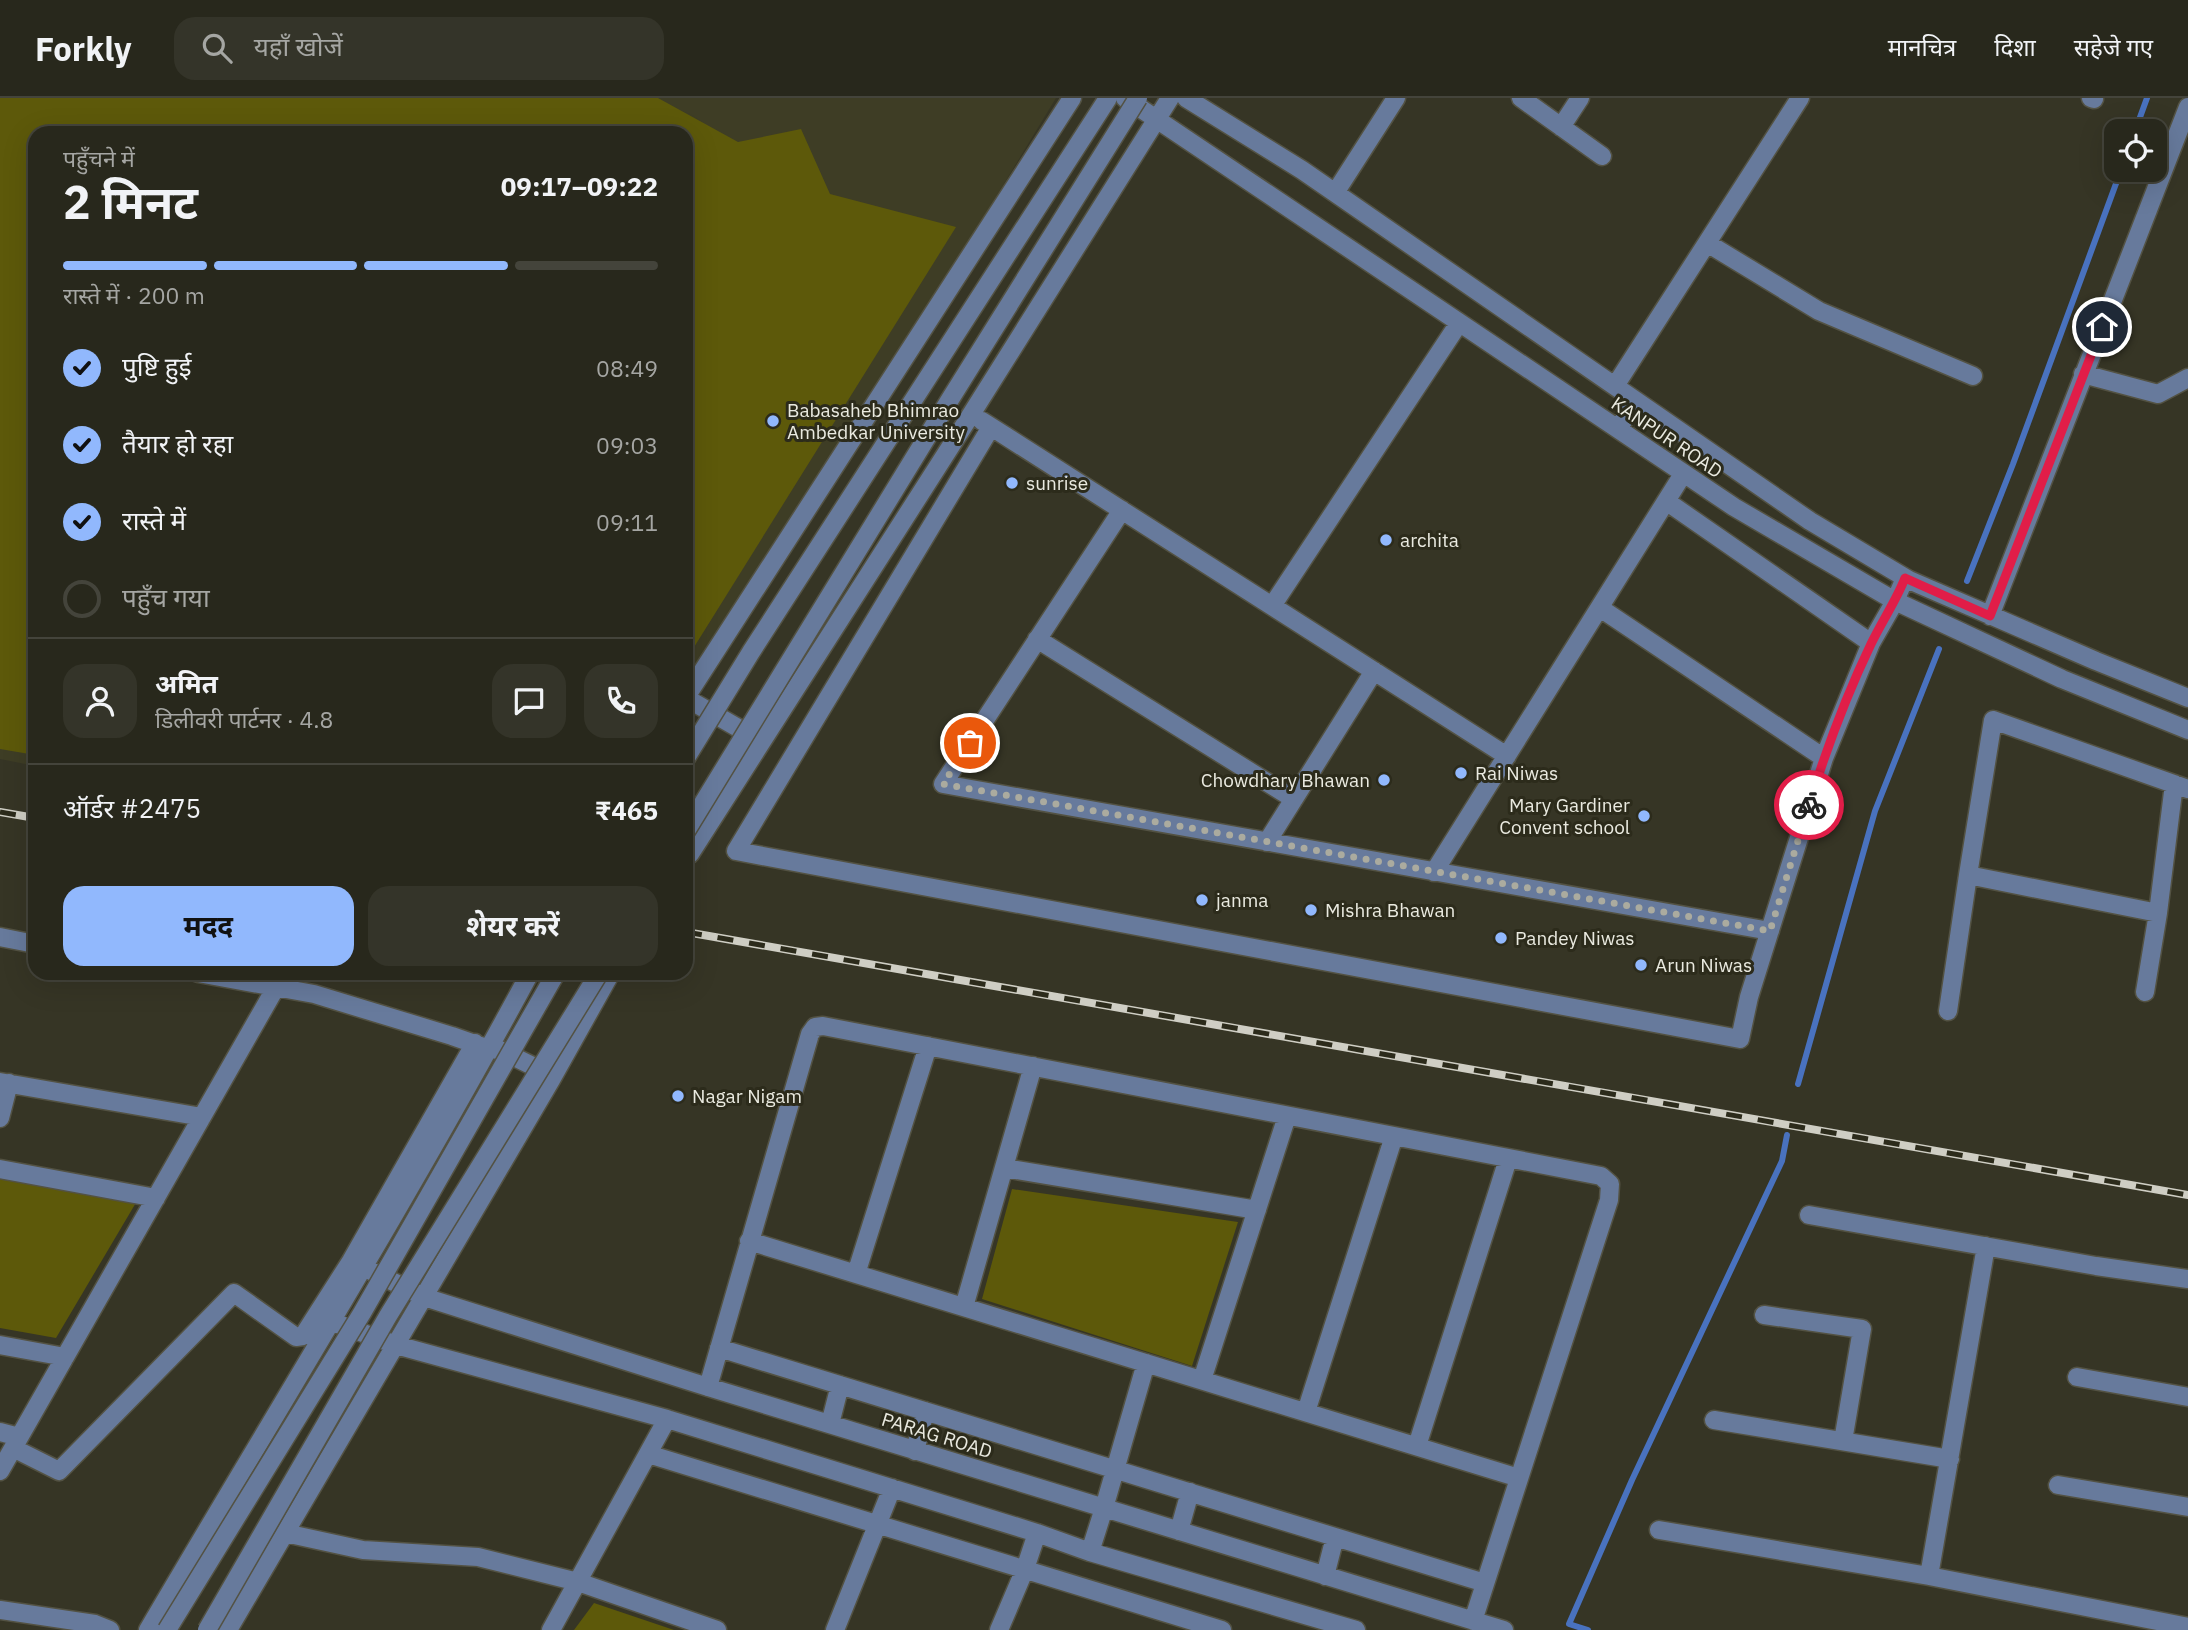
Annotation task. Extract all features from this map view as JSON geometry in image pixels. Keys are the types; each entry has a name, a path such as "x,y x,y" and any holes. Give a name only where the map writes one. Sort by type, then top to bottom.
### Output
{"street":[{"path":"693,687 1072,98"},
{"path":"693,747 758,641 1108,98"},
{"name":"KANPUR ROAD","path":"1125,98 1734,507 1895,601 2063,679 2188,730"},
{"path":"693,820 1138,98"},
{"path":"693,849 1170,98"},
{"path":"1186,98 1335,193 1810,521 1905,578 2188,698"},
{"path":"1335,193 1396,98"},
{"path":"1521,98 1602,156"},
{"path":"1561,127 1580,98"},
{"path":"1615,386 1800,98"},
{"path":"1990,616 2188,107"},
{"path":"1707,243 1819,311 1973,376"},
{"path":"1272,606 1459,323"},
{"path":"2083,374 2158,394 2188,377"},
{"path":"1618,429 1636,401"},
{"path":"972,413 1507,756"},
{"path":"991,427 736,851 1740,1040 1749,997 1824,758 1871,643 1905,578"},
{"path":"1434,872 1684,474"},
{"path":"1666,501 1871,643"},
{"path":"1122,510 943,784 1770,931"},
{"path":"1600,608 1824,758"},
{"path":"1037,639 1294,799"},
{"path":"1267,842 1374,671"},
{"path":"693,702 762,742"},
{"path":"1948,1011 1993,720 2181,786 2145,992"},
{"path":"1968,875 2158,914"},
{"path":"0,937 28,943"},
{"path":"237,980 314,994 500,1050 549,1074 551,1080"},
{"path":"0,1432 60,1471 234,1293 296,1337 303,1336 525,980"},
{"path":"167,1630 362,1313 552,980"},
{"path":"207,1630 388,1316 600,980"},
{"path":"228,1630 551,1080 601,980"},
{"path":"0,1471 276,987"},
{"path":"823,1026 1033,1066 1601,1176 1611,1184 1609,1200 1479,1603 1330,1558 1188,1499 839,1390 713,1369 810,1034 815,1027 823,1026"},
{"path":"856,1274 928,1045"},
{"path":"148,1630 363,1267 482,1046"},
{"path":"964,1307 1033,1066"},
{"path":"0,1118 5,1082 202,1117"},
{"path":"1202,1380 1287,1115"},
{"path":"1306,1412 1394,1136"},
{"path":"1417,1446 1508,1158"},
{"path":"1004,1168 1257,1210"},
{"path":"0,1169 156,1198"},
{"path":"1809,1215 2096,1266 2188,1279"},
{"path":"749,1241 1520,1478"},
{"path":"1929,1576 1986,1246"},
{"name":"PARAG ROAD","path":"363,1267 424,1297 713,1369 831,1420 1180,1528 1330,1558 1479,1603 1504,1630"},
{"path":"1764,1315 1862,1329 1843,1441"},
{"path":"330,1321 396,1345 667,1419 1037,1533 1090,1552 1356,1630"},
{"path":"0,1345 65,1357"},
{"path":"1090,1552 1146,1363"},
{"path":"2077,1377 2188,1397"},
{"path":"831,1420 839,1390"},
{"path":"916,1446 924,1416"},
{"path":"551,1630 667,1419"},
{"path":"1714,1420 1950,1459"},
{"path":"648,1454 1222,1630"},
{"path":"2058,1485 2188,1507"},
{"path":"835,1630 892,1488"},
{"path":"1180,1528 1188,1499"},
{"path":"1659,1530 1929,1576 2188,1627"},
{"path":"285,1533 363,1550 478,1557 578,1582 717,1630"},
{"path":"999,1630 1037,1533"},
{"path":"0,1610 95,1624 110,1630"}],"shaded area":[{"name":"Babasaheb Bhimrao Ambedkar University","path":"0,98 1056,98 693,696 693,126 28,126 28,765 0,759"},
{"name":"Babasaheb Bhimrao Ambedkar University","path":"0,98 658,98 738,142 801,129 830,194 956,227 693,649 693,126 28,126 28,754 0,749"},
{"path":"0,1179 137,1201 56,1338 0,1328"},
{"path":"1012,1189 1238,1222 1192,1366 982,1299"},
{"path":"594,1603 674,1630 574,1630"}],"waterway":[{"path":"2139,119 2147,98"},
{"path":"1967,581 2117,182"},
{"path":"1798,1084 1875,811 1939,649"},
{"path":"1588,1630 1569,1624 1632,1480 1782,1161 1787,1135"}],"railway":[{"path":"0,812 28,817"},
{"path":"693,933 2188,1195"}],"way so far":[{"path":"970,743 943,784 1770,931 1809,805"}],"place":[{"name":"Babasaheb Bhimrao Ambedkar University","path":"773,421"},
{"name":"sunrise","path":"1012,483"},
{"name":"archita","path":"1386,540"},
{"name":"Rai Niwas","path":"1461,773"},
{"name":"Chowdhary Bhawan","path":"1384,780"},
{"name":"Mary Gardiner Convent school","path":"1644,816"},
{"name":"janma","path":"1202,900"},
{"name":"Mishra Bhawan","path":"1311,910"},
{"name":"Pandey Niwas","path":"1501,938"},
{"name":"Arun Niwas","path":"1641,965"},
{"name":"Nagar Nigam","path":"678,1096"}],"route":[{"path":"1809,805 1824,758 1871,643 1905,578 1990,616 2102,327"}]}
